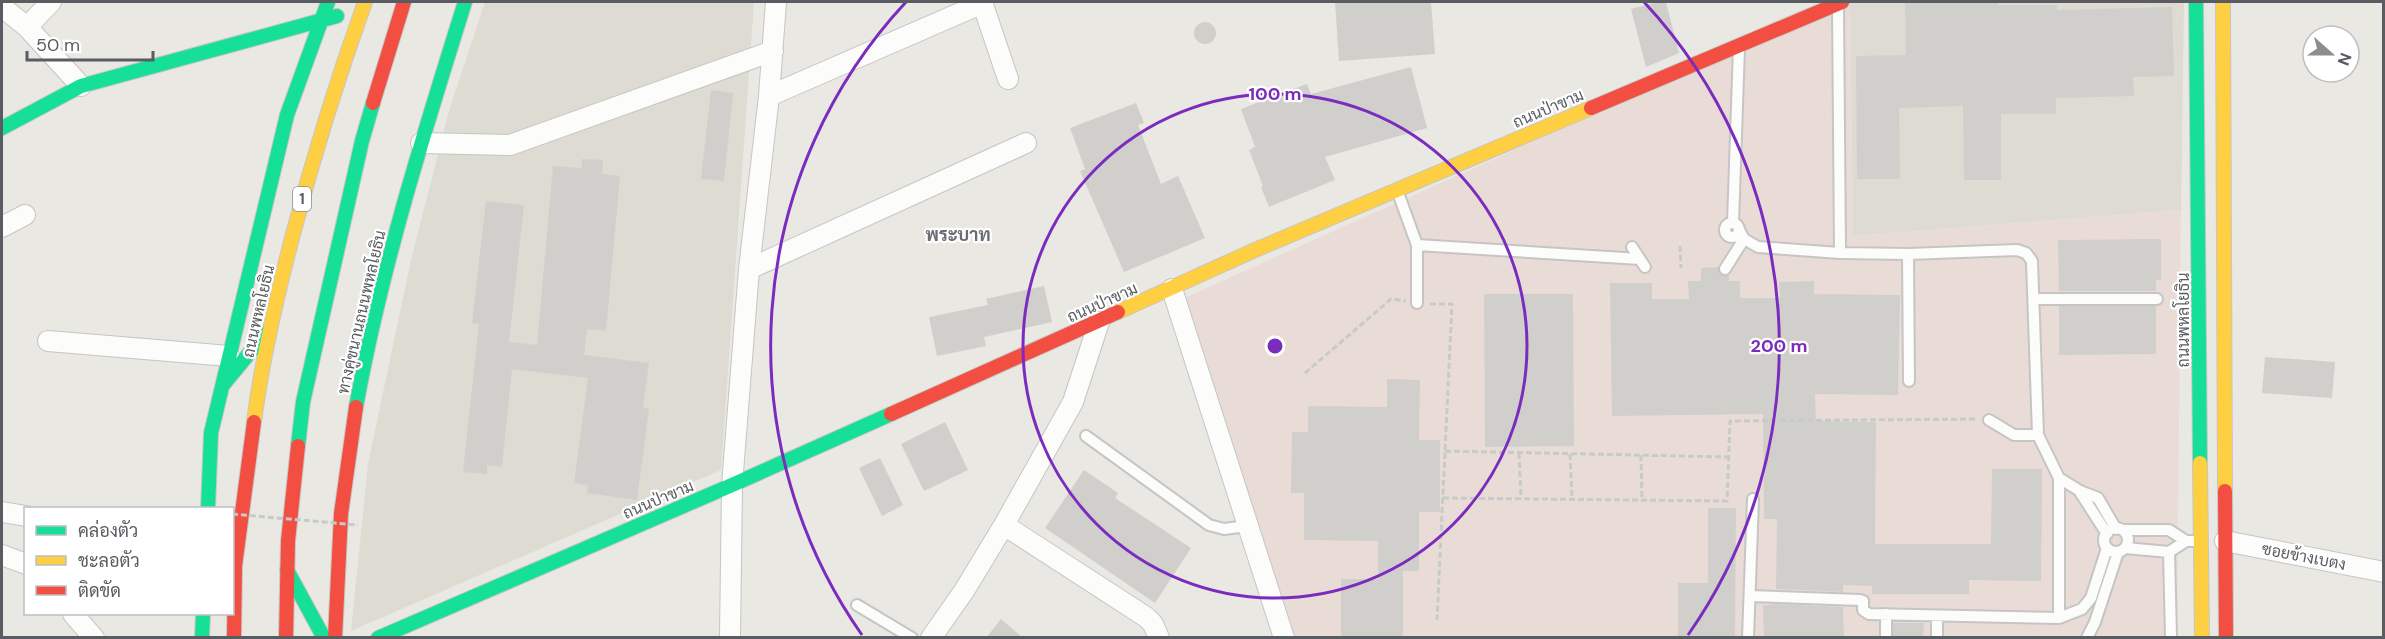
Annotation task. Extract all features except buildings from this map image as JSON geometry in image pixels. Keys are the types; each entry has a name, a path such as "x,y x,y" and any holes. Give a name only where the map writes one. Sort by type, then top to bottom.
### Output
{"main road":[{"name":"1","path":"208,507 211,433 287,115 328,2"},
{"path":"2,128 81,86 322,20 379,2"},
{"path":"286,638 286,568 306,390 362,141 404,2"},
{"name":"ทางคู่ขนานถนนพหลโยธิน","path":"335,638 343,496 363,371 395,235 465,2"},
{"name":"ถนนป่าขาม","path":"378,638 732,485 1255,250 1840,2"},
{"name":"ถนนพหลโยธิน","path":"2196,2 2199,270 2193,541 2202,638"},
{"path":"2223,2 2226,638"},
{"name":"ถนนพหลโยธิน","path":"234,638 236,556 259,380 308,178 343,62 364,5"},
{"path":"2199,270 2224,270"},
{"path":"223,385 270,328"},
{"path":"2193,541 2225,541"},
{"path":"286,568 324,638"},
{"path":"202,638 203,615"}],"street":[{"path":"27,27 51,2"},
{"path":"730,638 732,485 749,269 769,96 776,2"},
{"path":"769,96 982,2 1008,79"},
{"path":"2,6 27,27 81,86"},
{"path":"421,143 510,145 773,51"},
{"path":"749,269 1026,143"},
{"path":"2,227 25,214"},
{"path":"1172,289 1284,638"},
{"path":"932,638 1004,525 1073,402 1099,322"},
{"path":"48,342 230,356"},
{"path":"2,512 24,516"},
{"path":"1004,525 1146,617 1153,624 1159,638"},
{"name":"ซอยข้างเบตง","path":"2225,541 2384,572"},
{"path":"2,555 24,563"},
{"path":"74,615 93,638"}],"lane":[{"path":"1840,2 1840,253"},
{"path":"1725,268 1739,231 1739,44"},
{"path":"1397,190 1417,245 1417,303"},
{"path":"1739,231 1758,247 1840,253 1908,254 2017,250 2026,253 2032,261 2035,299 2038,435 2059,478 2059,618"},
{"path":"1417,245 1642,263 1632,247"},
{"path":"1908,254 1909,381"},
{"path":"2035,299 2157,299"},
{"path":"1989,420 2014,435 2038,435"},
{"path":"1086,436 1209,525 1224,529 1248,526"},
{"path":"1750,596 1860,600 1863,601 1865,613 2059,618 2082,609 2091,598 2117,549 2127,538 2115,531 2098,498 2080,491 2059,478"},
{"path":"1748,638 1753,499"},
{"path":"2169,530 2193,541 2169,552 2117,549 2105,541 2115,531 2169,530"},
{"path":"2087,638 2099,612 2117,549"},
{"path":"2169,552 2171,638"},
{"path":"857,605 912,638"},
{"path":"1886,614 1886,638"},
{"path":"1937,616 1937,638"}],"path":[{"path":"1680,246 1681,268"},
{"path":"1305,373 1391,299 1417,303 1452,304 1437,620"},
{"path":"1443,498 1727,501 1730,421 1976,420"},
{"path":"1445,451 1728,457"},
{"path":"1520,453 1521,499"},
{"path":"1570,454 1572,500"},
{"path":"1641,455 1642,500"},
{"path":"234,514 358,525"}],"shaded area":[{"path":"485,2 754,2 721,470 351,631 368,464 411,260 449,111"},
{"path":"1844,2 1850,2 1853,236 2181,210 2177,637 1289,637 1180,300"},
{"path":"1850,2 2184,2 2181,210 1853,236"}],"traffic: fast":[{"path":"208,507 211,433 287,115 328,2"},
{"path":"356,407 390,254 465,2"},
{"path":"2196,2 2200,463"},
{"path":"2,128 81,86 337,16"},
{"path":"298,446 303,402 362,141 373,103"},
{"path":"223,385 266,333"},
{"path":"378,638 891,414"},
{"path":"287,570 324,638"},
{"path":"202,638 203,615"}],"traffic: slow":[{"path":"254,422 270,330 292,238 326,119 365,2"},
{"path":"2223,2 2225,491"},
{"path":"1118,312 1255,250 1591,108"},
{"path":"2200,463 2202,638"}],"traffic: jam":[{"path":"373,103 404,2"},
{"path":"1591,108 1842,2"},
{"path":"891,414 1118,312"},
{"path":"335,638 341,514 356,407"},
{"path":"234,638 235,566 254,422"},
{"path":"286,638 288,541 298,446"},
{"path":"2225,491 2226,638"}],"district":[{"name":"พระบาท","path":"958,235"}]}
